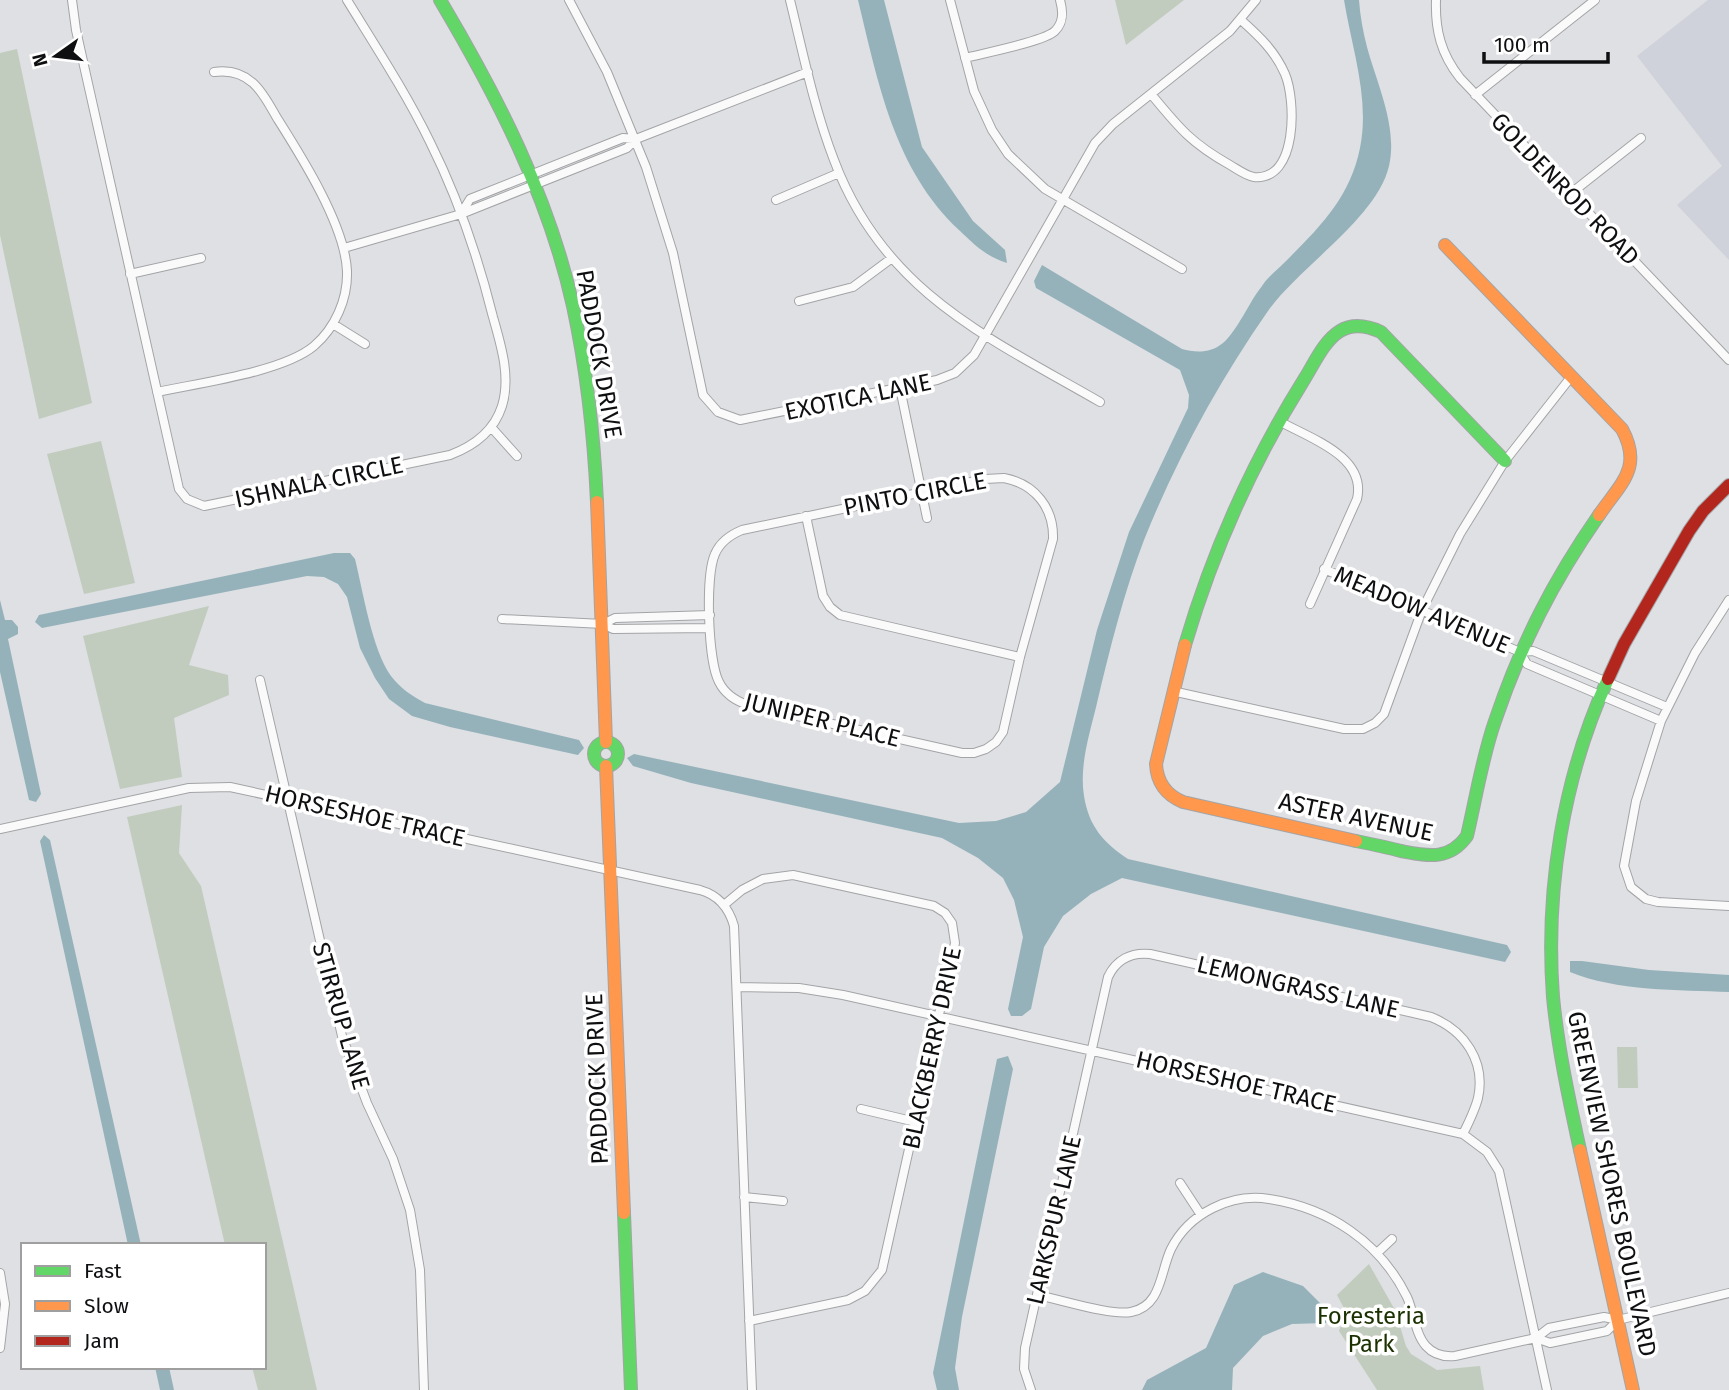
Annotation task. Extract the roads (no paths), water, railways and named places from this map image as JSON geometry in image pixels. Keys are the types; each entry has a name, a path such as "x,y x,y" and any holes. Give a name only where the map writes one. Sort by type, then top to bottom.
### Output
{"street":[{"name":"ISHNALA CIRCLE","path":"72,0 76,30 179,489 187,499 204,506 450,455 473,444 491,427"},
{"path":"347,0 411,107 461,214 485,285 505,370 502,406 491,427 517,456"},
{"name":"PADDOCK DRIVE","path":"440,0 489,82 533,179 565,276 587,381 595,455 606,742 599,744 594,754 596,761 606,766 631,1390"},
{"name":"EXOTICA LANE","path":"569,0 607,72 636,139 661,210 684,297 703,395 714,409 729,417 746,420 937,380 955,373 970,360 1088,154 1104,133 1241,20 1256,0"},
{"path":"790,0 825,136 839,173 863,219 892,258 928,295 985,335 1100,402"},
{"path":"950,0 982,111 999,143 1033,180 1062,200 1182,269"},
{"path":"965,58 1048,36 1061,22 1060,0"},
{"name":"GOLDENROD ROAD","path":"1436,0 1437,29 1445,55 1460,78 1729,360"},
{"path":"1475,94 1595,0"},
{"path":"1151,94 1179,129 1203,150 1249,176 1261,176 1276,169 1290,139 1291,96 1285,75 1271,50 1241,20"},
{"path":"157,392 292,360 315,345 333,324 344,299 347,272 344,248 305,165 260,90 237,73 214,72"},
{"path":"344,248 461,214 533,179 626,148 636,139 808,72"},
{"path":"1570,194 1641,138"},
{"path":"776,200 839,173"},
{"name":"ASTER AVENUE","path":"1446,245 1626,434 1632,458 1626,476 1567,560 1520,652 1491,735 1467,836 1454,850 1436,857 1183,802 1172,797 1160,783 1156,764 1172,691 1196,607 1220,543 1248,481 1279,421 1329,341 1344,329 1362,326 1381,332 1505,461"},
{"path":"131,274 201,258"},
{"path":"799,301 853,287 892,258"},
{"path":"333,324 365,344"},
{"path":"1172,691 1344,729 1363,729 1380,719 1387,708 1422,610 1460,534 1505,461 1572,377"},
{"path":"900,388 927,518"},
{"name":"MEADOW AVENUE","path":"1279,421 1345,459 1356,474 1357,499 1310,604"},
{"name":"PINTO CIRCLE","path":"709,628 713,557 722,542 742,530 985,479 1004,478 1029,488 1046,507 1051,519 1053,539 1020,657 1003,732 996,742 986,749"},
{"name":"GREENVIEW SHORES BOULEVARD","path":"1633,1390 1563,1069 1552,974 1551,922 1563,818 1575,767 1605,681 1638,617 1702,513 1729,485"},
{"path":"806,516 823,596 830,607 840,615 1020,657"},
{"name":"MEADOW AVENUE","path":"1324,569 1520,652 1533,650 1667,707"},
{"path":"1729,600 1695,653 1661,721 1636,801 1624,859 1625,875 1635,892 1652,901 1729,906"},
{"path":"603,624 615,618 709,615"},
{"path":"502,619 603,624 613,629 709,628"},
{"name":"JUNIPER PLACE","path":"709,628 718,679 724,689 742,703 962,753 986,749"},
{"name":"MEADOW AVENUE","path":"1520,652 1527,664 1661,721"},
{"name":"STIRRUP LANE","path":"260,680 342,1036 367,1103 398,1172 412,1217 420,1270 424,1390"},
{"name":"HORSESHOE TRACE","path":"0,829 189,788 230,787 705,891 724,905"},
{"name":"BLACKBERRY DRIVE","path":"724,905 751,884 793,875 934,906 949,918 956,935 885,1260 875,1282 848,1300 749,1321"},
{"path":"724,905 734,926 751,1390"},
{"name":"LEMONGRASS LANE","path":"1092,1050 1108,977 1119,962 1136,954 1150,954 1432,1017 1461,1035 1477,1065 1480,1088 1478,1099 1463,1134"},
{"name":"HORSESHOE TRACE","path":"737,987 773,986 824,991 1463,1134 1487,1152 1499,1171 1547,1390"},
{"name":"LARKSPUR LANE","path":"1031,1390 1025,1375 1024,1355 1092,1050"},
{"path":"861,1109 916,1122"},
{"path":"1180,1183 1201,1215"},
{"path":"744,1197 783,1200"},
{"path":"1037,1295 1117,1312 1142,1308 1152,1300 1157,1291 1174,1244 1181,1233 1201,1215 1236,1200 1269,1199 1296,1205 1328,1217 1357,1235 1377,1253 1399,1282 1421,1339 1432,1352 1443,1356 1455,1356 1536,1338 1549,1328 1604,1317 1618,1320 1729,1293"},
{"path":"1377,1253 1392,1239"},
{"path":"0,1273 5,1304 0,1348"},
{"path":"1536,1338 1550,1343 1607,1331 1618,1320"}],"water":[{"path":"858,0 884,0 922,147 973,221 1005,250 1007,263 986,253 965,236 937,206 919,180 892,123"},
{"path":"1344,0 1359,0 1366,41 1389,121 1389,166 1382,185 1354,223 1268,311 1216,393 1184,451 1144,540 1118,620 1086,749 1084,796 1090,817 1099,833 1128,859 1507,945 1511,952 1505,962 1122,878 1091,894 1063,916 1044,947 1031,1009 1022,1016 1011,1016 1008,1009 1023,937 1014,900 1003,878 978,858 942,838 691,783 633,766 627,758 634,754 959,823 996,821 1026,812 1060,782 1097,630 1129,532 1188,408 1189,395 1180,370 1036,288 1034,281 1042,265 1182,349 1203,351 1214,349 1223,343 1234,331 1264,283 1331,211 1349,182 1355,166 1363,130 1363,111 1359,74"},
{"path":"334,553 350,553 355,559 378,651 384,665 398,684 425,703 579,740 584,748 578,755 412,716 389,699 375,678 360,648 347,597 338,584 324,577 307,576 42,628 35,622 39,615"},
{"path":"0,600 5,620 12,620 18,627 18,634 8,639 41,794 36,802 29,800 0,672"},
{"path":"44,835 50,840 141,1243 128,1243 40,841"},
{"path":"1570,961 1729,975 1729,992 1607,983 1570,972"},
{"path":"1008,1056 1013,1069 962,1317 955,1368 959,1390 937,1390 933,1373 997,1059"},
{"path":"1263,1272 1303,1286 1329,1312 1326,1323 1292,1324 1263,1336 1233,1368 1232,1390 1142,1390 1147,1380 1206,1348 1234,1285"},
{"path":"155,1369 169,1369 174,1390 160,1390"}],"park label":[{"name":"Foresteria Park","path":"1371,1330"}]}
